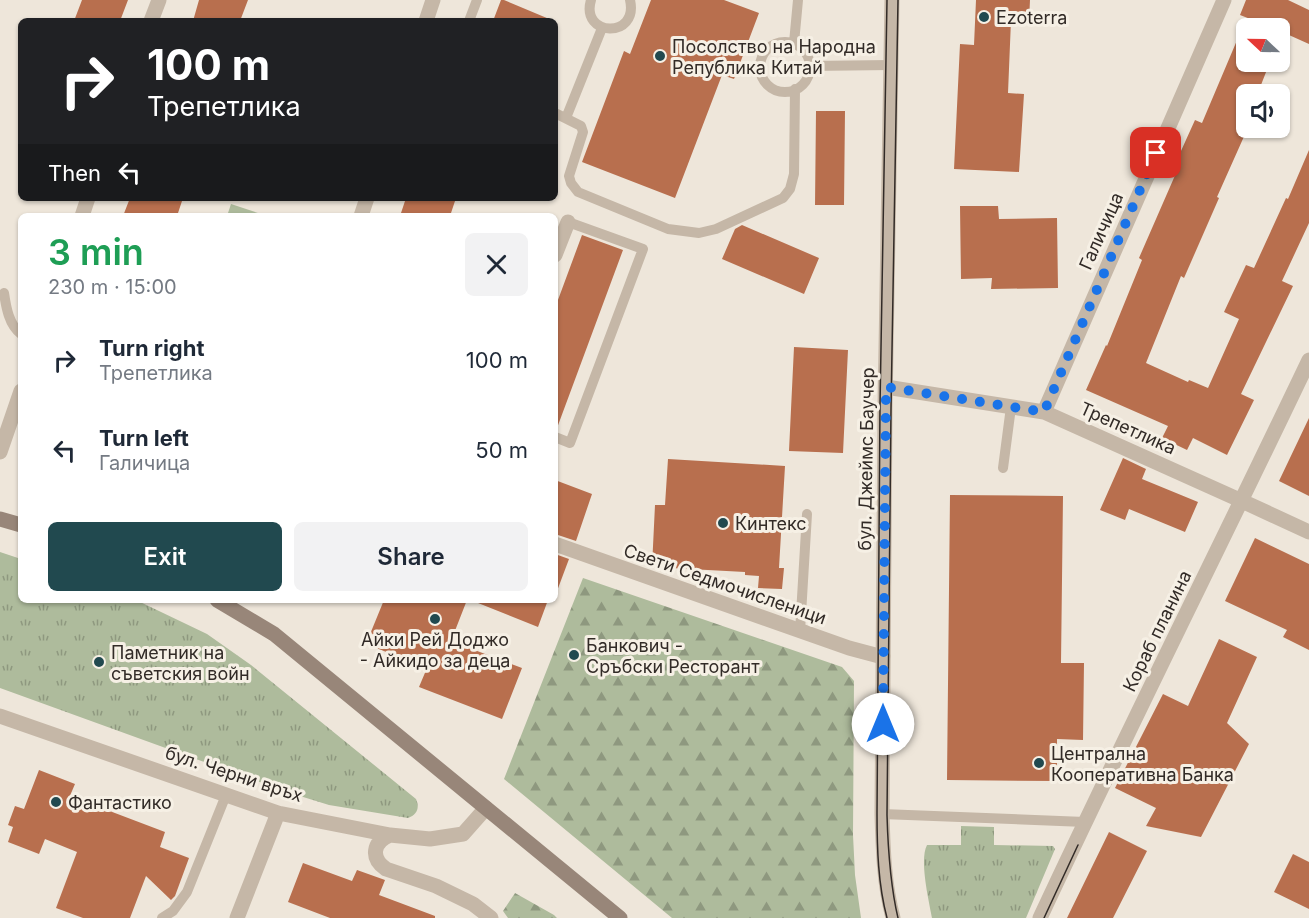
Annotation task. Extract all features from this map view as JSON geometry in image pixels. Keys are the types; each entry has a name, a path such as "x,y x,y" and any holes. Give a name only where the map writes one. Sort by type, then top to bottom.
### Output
{"main road":[{"path":"0,519 18,524"},
{"path":"222,603 274,634 620,918"}],"street":[{"path":"152,18 159,0"},
{"path":"427,18 433,0"},
{"name":"бул. Джеймс Баучер","path":"892,0 882,814 886,880 893,918"},
{"name":"Галичица","path":"1044,412 1224,0"},
{"path":"558,247 568,222"},
{"name":"Кораб планина","path":"1040,918 1309,360"},
{"name":"Трепетлика","path":"886,387 1044,412 1309,532"},
{"path":"0,452 18,400"},
{"name":"Свети Седмочисленици","path":"558,545 849,648 883,656"},
{"name":"бул. Черни връх","path":"0,716 278,813 390,835 430,839 463,834 486,808"},
{"path":"237,918 278,813"},
{"path":"390,835 381,840 376,850 381,866 436,886 473,904 491,918"}],"lane":[{"path":"470,18 477,0"},
{"path":"591,0 589,12 591,18 602,28 609,29 622,26 630,15 632,8 630,0"},
{"path":"794,44 798,0"},
{"path":"566,118 602,28"},
{"path":"786,42 801,48 806,54 809,66 807,78 802,84 788,91 772,88 762,75 760,67 761,59 771,46 786,42"},
{"path":"809,66 891,65"},
{"path":"558,114 581,126 583,132 569,176 578,192 668,229 699,233 716,229 783,198 790,189 794,174 795,89"},
{"path":"558,438 570,443 643,249 568,222"},
{"path":"4,292 5,304 14,329 18,332"},
{"path":"1003,468 1011,407"},
{"path":"800,631 807,514"},
{"path":"162,918 172,911 187,892 226,795"},
{"path":"882,814 1085,822"}],"green space":[{"path":"231,204 258,213 228,213"},
{"path":"0,552 18,558 18,603 142,603 207,634 251,665 416,799 418,808 416,813 408,818 329,805 287,792 0,688"},
{"path":"583,578 842,667 854,681 853,835 855,875 861,918 672,918 504,779"},
{"path":"961,826 994,827 994,845 1053,846 1055,849 1026,918 932,918 925,881 924,860 927,845 961,845"},
{"path":"515,893 557,918 508,918 503,911"}],"building":[{"path":"82,0 128,0 121,18 75,18"},
{"path":"199,0 248,0 241,18 194,18"},
{"path":"501,0 504,0 547,18 494,18"},
{"path":"651,0 724,0 759,13 734,79 722,75 675,198 582,162 624,51 630,54"},
{"path":"976,0 1030,0 1029,21 1011,20 1008,93 1024,94 1019,172 954,169 960,44 974,45"},
{"path":"1246,0 1288,0 1309,10 1309,44 1290,35 1290,18 1248,18 1240,15"},
{"path":"1236,43 1236,72 1266,72 1261,84 1236,84 1236,138 1243,138 1184,278 1181,276 1146,363 1188,382 1189,380 1208,388 1239,319 1224,312 1246,265 1254,268 1309,150 1309,223 1282,281 1293,286 1241,394 1254,400 1227,455 1193,438 1187,450 1162,438 1168,426 1086,390 1107,346 1142,260 1139,258 1180,164 1176,162 1195,120 1202,123"},
{"path":"816,111 845,111 844,205 815,205"},
{"path":"129,201 182,201 178,213 124,213"},
{"path":"405,201 455,201 451,213 401,213"},
{"path":"960,206 998,206 999,219 1057,218 1058,288 991,289 992,278 961,279"},
{"path":"742,225 819,258 804,294 722,259 735,229"},
{"path":"582,235 623,250 558,425 558,300"},
{"path":"794,347 848,350 843,453 789,451"},
{"path":"1309,418 1309,496 1279,481"},
{"path":"1123,458 1146,469 1142,479 1198,502 1185,532 1129,509 1125,520 1100,510"},
{"path":"668,459 785,466 779,568 784,568 782,589 758,588 759,576 745,575 745,572 652,567 655,505 665,505"},
{"path":"558,481 592,494 576,541 558,535"},
{"path":"950,495 1063,496 1061,663 1084,663 1083,740 1057,739 1057,781 947,780"},
{"path":"1255,538 1309,564 1309,650 1283,637 1287,630 1225,601"},
{"path":"558,555 569,559 558,588"},
{"path":"383,603 466,603 451,641 522,668 502,719 419,687 427,668 366,644"},
{"path":"478,603 547,603 538,627"},
{"path":"1219,639 1257,657 1227,723 1249,744 1201,837 1146,826 1156,808 1115,788 1163,694 1188,706"},
{"path":"39,770 75,784 69,798 165,832 160,847 189,858 175,896 171,900 146,876 130,918 83,918 56,908 77,852 45,839 39,854 8,842 13,827 8,825 15,806 24,809"},
{"path":"1109,832 1147,851 1113,918 1067,918"},
{"path":"1293,854 1309,862 1309,909 1274,892"},
{"path":"303,863 352,881 357,870 385,880 379,895 435,916 435,918 330,918 288,902"}],"tram line":[{"path":"887,0 880,406 877,813 880,879 887,918"},
{"path":"898,0 887,815 890,867 898,918"},
{"path":"1044,918 1078,845"}],"place":[{"name":"Ezoterra","path":"984,17"},
{"name":"Посолство на Народна Република Китай","path":"660,56"},
{"name":"Кинтекс","path":"723,523"},
{"name":"Айки Рей Доджо - Айкидо за деца","path":"435,619"},
{"name":"Банкович - Сръбски Ресторант","path":"574,655"},
{"name":"Паметник на съветския войн","path":"99,662"},
{"name":"Централна Кооперативна Банка","path":"1039,763"},
{"name":"Фантастико","path":"56,802"}],"route":[{"path":"883,724 886,387 1044,412 1156,153"}]}
